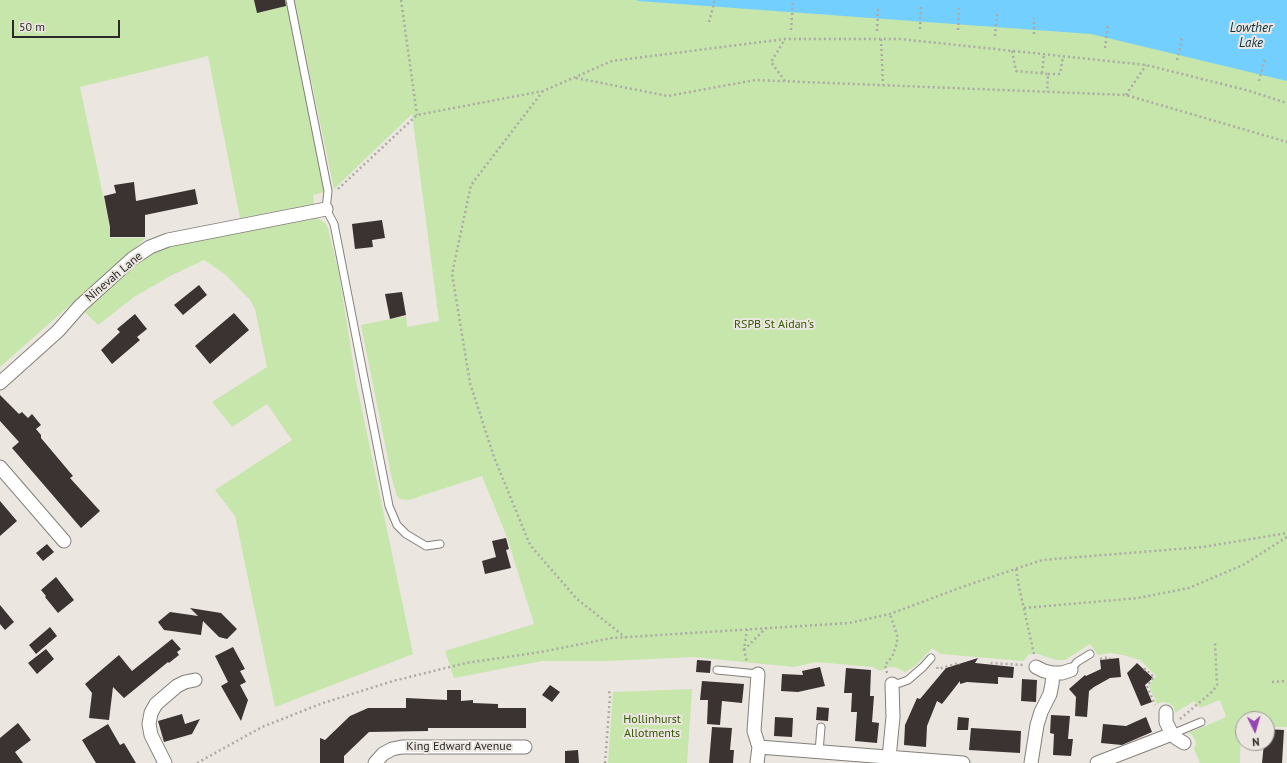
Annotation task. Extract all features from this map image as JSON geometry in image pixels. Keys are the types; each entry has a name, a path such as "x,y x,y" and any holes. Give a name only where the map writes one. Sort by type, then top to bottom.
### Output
{"street":[{"name":"Ninevah Lane","path":"0,383 58,331 80,306 132,259 150,247 168,240 326,209"},
{"path":"0,467 64,541"},
{"path":"1036,666 1044,671 1053,673 1062,673 1071,670"},
{"path":"1031,763 1037,725 1041,712 1050,694 1053,673"},
{"path":"757,763 759,747 754,731 758,674"},
{"path":"165,763 151,735 149,724 151,713 156,704 177,686 194,680"},
{"path":"889,758 892,717 892,684"},
{"path":"1097,763 1168,724 1176,738 1184,743"},
{"name":"King Edward Avenue","path":"374,763 383,754 392,749 402,747 525,747"},
{"path":"759,747 963,763"}],"lane":[{"path":"290,0 328,191 326,209 334,224 388,506 397,524 406,534 426,546 440,544"},
{"path":"1071,670 1077,662 1090,654"},
{"path":"892,684 908,680 930,659"},
{"path":"717,670 758,674"},
{"path":"1168,724 1201,722"},
{"path":"819,752 821,727"}],"path":[{"path":"401,0 417,115"},
{"path":"709,22 714,0"},
{"path":"791,30 793,0"},
{"path":"920,29 921,6"},
{"path":"958,30 959,8"},
{"path":"877,31 878,9"},
{"path":"995,36 997,14"},
{"path":"1034,18 1034,34"},
{"path":"1105,48 1108,25"},
{"path":"1177,60 1182,38"},
{"path":"326,209 333,194 417,115 542,91 575,78 612,60 785,39 900,39 1146,65 1246,90 1287,103"},
{"path":"785,39 771,62 785,81"},
{"path":"881,39 883,85"},
{"path":"1012,51 1016,71 1060,74 1064,57"},
{"path":"1042,73 1044,55"},
{"path":"1259,81 1265,59"},
{"path":"1126,95 1146,65"},
{"path":"1047,92 1048,74"},
{"path":"575,78 668,96 755,80 1126,95 1287,142"},
{"path":"542,91 471,185 452,274 470,383 494,457 530,545 577,599 625,637"},
{"path":"196,763 262,727 323,703 393,681 466,663 541,652 612,638 849,623 890,614 962,587 1042,560 1203,547 1287,534"},
{"path":"1024,608 1138,598 1189,588 1243,565 1287,537"},
{"path":"992,664 1036,666 1016,569"},
{"path":"890,614 897,635 897,643 885,667 892,684"},
{"path":"744,650 767,628"},
{"path":"747,629 744,650 748,666 758,674"},
{"path":"1144,670 1145,669 1154,677 1147,686 1157,710 1168,724 1215,689 1218,682 1215,643"},
{"path":"930,659 938,669 960,664"},
{"path":"1272,682 1287,681"},
{"path":"605,763 610,696 609,691"}],"green space":[{"name":"RSPB St Aidan's","path":"0,0 1287,0 1287,727 1275,727 1275,711 1235,711 1235,751 1240,751 1240,763 1200,763 1194,749 1196,743 1192,735 1189,733 1226,717 1220,700 1200,708 1194,701 1175,713 1174,707 1169,703 1162,702 1157,704 1149,686 1156,676 1140,660 1110,653 1098,655 1090,644 1065,660 1056,660 1035,653 1028,655 1023,661 941,654 932,648 915,666 905,672 895,667 889,667 880,671 873,667 816,662 794,667 694,657 608,661 542,661 454,678 445,651 534,624 507,537 482,476 409,500 400,499 397,496 392,479 361,325 406,316 407,327 439,321 412,114 334,189 296,8 288,10 324,192 313,195 314,204 240,218 208,56 80,87 110,228 110,238 146,238 0,367"},
{"path":"316,217 325,223 328,228 339,274 356,381 413,654 275,707 235,516 215,490 292,440 267,404 232,427 212,402 267,367 255,309 250,300 225,274 204,260 172,275 134,297 98,325 83,310 141,258 172,243"},
{"name":"Hollinhurst Allotments","path":"692,689 687,763 608,763 613,692"}],"water":[{"name":"Lowther Lake","path":"637,0 1287,0 1287,81 1091,34"}],"building":[{"path":"254,0 285,0 286,6 257,13"},
{"path":"134,182 136,201 195,189 198,204 145,215 145,237 110,237 110,227 104,196 116,193 114,185"},
{"path":"382,220 385,238 372,240 373,247 355,249 352,224"},
{"path":"199,285 207,295 183,315 174,305"},
{"path":"402,292 406,315 390,319 385,294"},
{"path":"234,313 249,330 210,364 195,346"},
{"path":"135,314 147,329 137,337 140,340 112,364 101,350 120,332 117,329"},
{"path":"0,395 19,414 22,412 28,418 32,414 41,425 36,429 41,435 41,438 73,476 70,478 100,511 81,528 12,448 19,442 0,421"},
{"path":"0,501 17,521 0,536"},
{"path":"506,538 509,549 506,550 511,568 485,574 482,561 496,557 492,541"},
{"path":"47,544 54,552 43,561 36,553"},
{"path":"56,577 74,600 58,613 41,590"},
{"path":"0,605 14,622 5,630 0,624"},
{"path":"190,608 221,613 237,629 227,639 219,637 203,621 201,635 164,630 158,622 170,612 198,616"},
{"path":"50,627 57,636 36,654 29,645"},
{"path":"172,639 181,649 177,652 179,655 169,663 168,662 124,698 113,687 109,720 89,718 92,693 85,684 119,655 132,671"},
{"path":"233,647 245,669 240,671 246,682 240,685 248,700 241,721 221,686 228,682 215,656"},
{"path":"46,649 54,659 37,674 28,663"},
{"path":"978,658 975,663 1014,667 1013,678 998,677 998,684 967,682 960,684 960,681 942,704 937,701 927,726 926,747 904,745 905,725 917,698 920,699 946,668"},
{"path":"1119,658 1121,677 1110,678 1089,691 1087,717 1075,716 1076,697 1069,689 1085,675 1086,676 1101,669 1100,660"},
{"path":"697,660 711,661 710,673 696,672"},
{"path":"1137,663 1153,678 1145,685 1152,702 1141,706 1127,673"},
{"path":"820,667 825,686 798,692 781,691 782,674 803,675 802,671"},
{"path":"846,668 871,670 870,696 874,696 872,722 879,723 877,743 855,741 857,712 851,712 852,693 844,693"},
{"path":"1022,679 1037,680 1036,702 1021,701"},
{"path":"702,681 744,684 742,703 722,701 720,725 707,724 708,700 700,700"},
{"path":"550,685 560,692 552,702 542,695"},
{"path":"447,690 461,690 461,701 473,700 473,703 498,704 498,708 526,708 526,728 428,728 428,731 369,732 344,756 344,763 320,763 320,738 325,740 350,716 368,708 406,708 406,698 447,700"},
{"path":"817,707 829,708 828,721 816,720"},
{"path":"182,714 185,724 200,719 192,734 164,742 158,721"},
{"path":"1051,715 1070,716 1068,739 1073,739 1071,756 1053,755 1054,734 1050,733"},
{"path":"775,717 793,718 792,737 774,736"},
{"path":"958,717 969,718 968,730 957,730"},
{"path":"1146,717 1152,732 1122,745 1101,743 1103,724 1126,726"},
{"path":"18,723 31,740 15,752 23,763 0,763 0,738"},
{"path":"108,724 120,745 124,743 136,763 96,763 82,740"},
{"path":"712,727 732,728 730,750 734,750 733,763 709,763"},
{"path":"971,728 1021,731 1020,753 969,750"},
{"path":"1275,729 1284,730 1282,763 1262,763 1263,751 1275,751"},
{"path":"578,750 579,763 565,763 565,751"}]}
